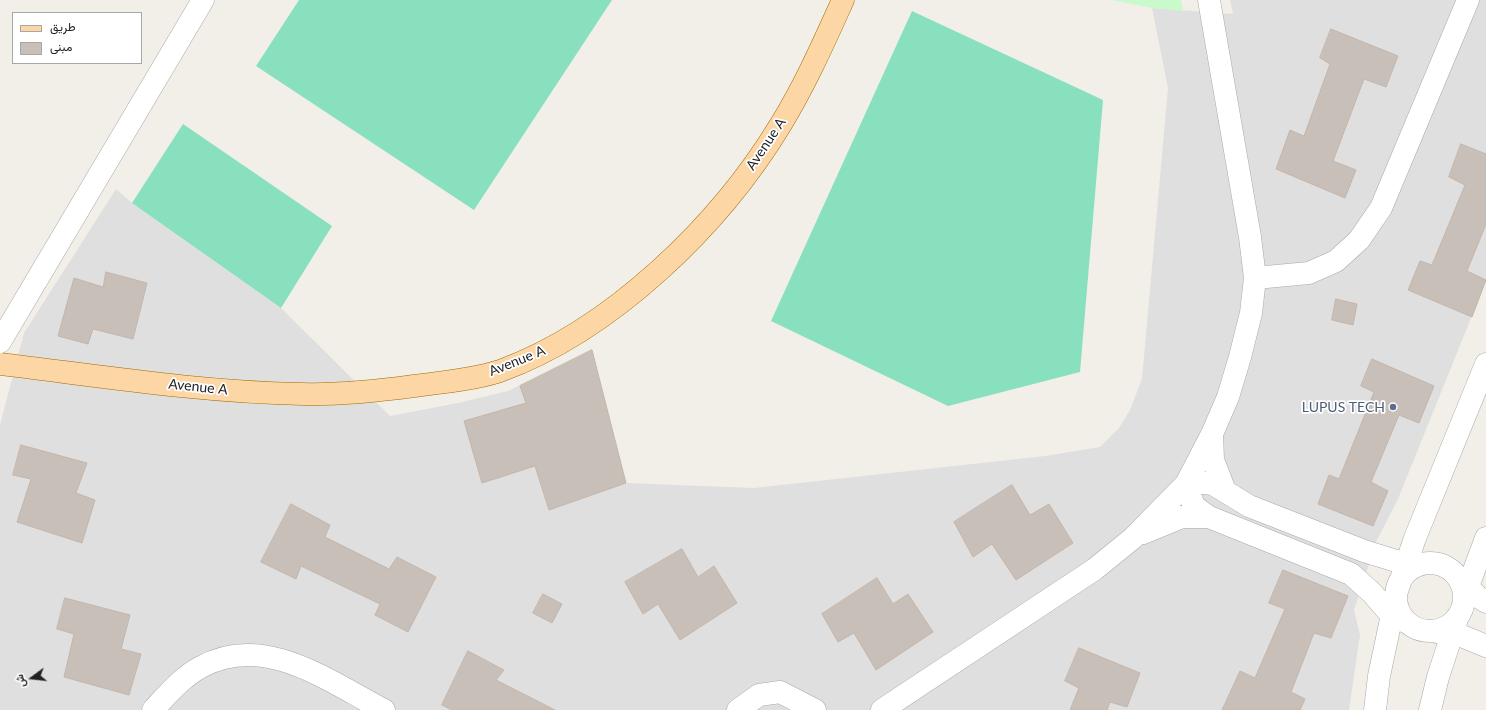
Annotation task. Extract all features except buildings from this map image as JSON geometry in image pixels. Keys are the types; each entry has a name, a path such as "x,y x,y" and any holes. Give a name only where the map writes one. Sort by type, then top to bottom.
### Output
{"main road":[{"name":"Avenue A","path":"0,364 212,390 304,394 378,390 443,382 499,371 559,344 619,305 684,246 733,192 781,125 819,54 843,0"}],"street":[{"path":"0,342 203,0"},
{"path":"882,710 1095,569 1132,538 1186,484 1212,434 1228,397 1240,356 1251,313 1255,278 1250,237 1209,0"},
{"path":"1255,278 1309,273 1336,261 1359,240 1381,208 1468,0"},
{"path":"1375,710 1379,676 1400,620 1397,591 1413,565 1418,531 1486,364"},
{"path":"1212,434 1213,460 1225,491"},
{"path":"1186,484 1196,482 1213,484 1249,506 1364,551 1413,565 1431,563 1442,566 1463,587 1486,602"},
{"path":"1186,484 1194,506 1209,517 1351,574 1400,620 1420,630 1447,628 1486,646"},
{"path":"1132,538 1182,517 1209,517"},
{"path":"1430,710 1447,628 1462,609 1463,587 1486,538"},
{"path":"153,710 172,690 200,668 220,659 246,654 272,656 296,664 384,710"},
{"path":"738,710 760,695 780,692 815,710"}],"shaded area":[{"path":"1230,0 1486,0 1486,281 1398,499 1377,540 1354,610 1360,635 1349,710 0,710 0,425 24,333 116,189 132,203 281,308 390,416 458,403 508,391 592,350 626,483 754,488 1045,456 1100,447 1119,428 1130,410 1142,379 1168,88 1152,8 1233,14"}],"green space":[{"path":"299,0 612,0 474,210 256,66"},
{"path":"1112,0 1181,0 1183,11 1152,8"},
{"path":"912,11 1103,100 1080,372 948,406 771,321"},
{"path":"183,124 332,226 281,308 132,203"}],"place":[{"name":"LUPUS TECH","path":"1393,407"}]}
